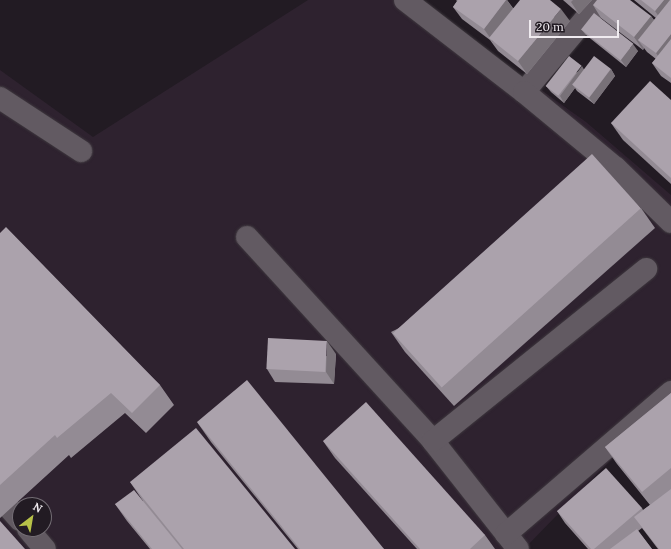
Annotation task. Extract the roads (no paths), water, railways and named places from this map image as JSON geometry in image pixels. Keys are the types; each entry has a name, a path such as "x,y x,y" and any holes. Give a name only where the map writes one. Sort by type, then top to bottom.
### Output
{"street":[{"path":"405,0 524,92 616,168 671,222"},
{"path":"524,92 601,0"},
{"path":"0,98 81,151"},
{"path":"247,238 433,441 512,542 671,392"},
{"path":"433,441 646,269"},
{"path":"35,537 45,549"}]}
